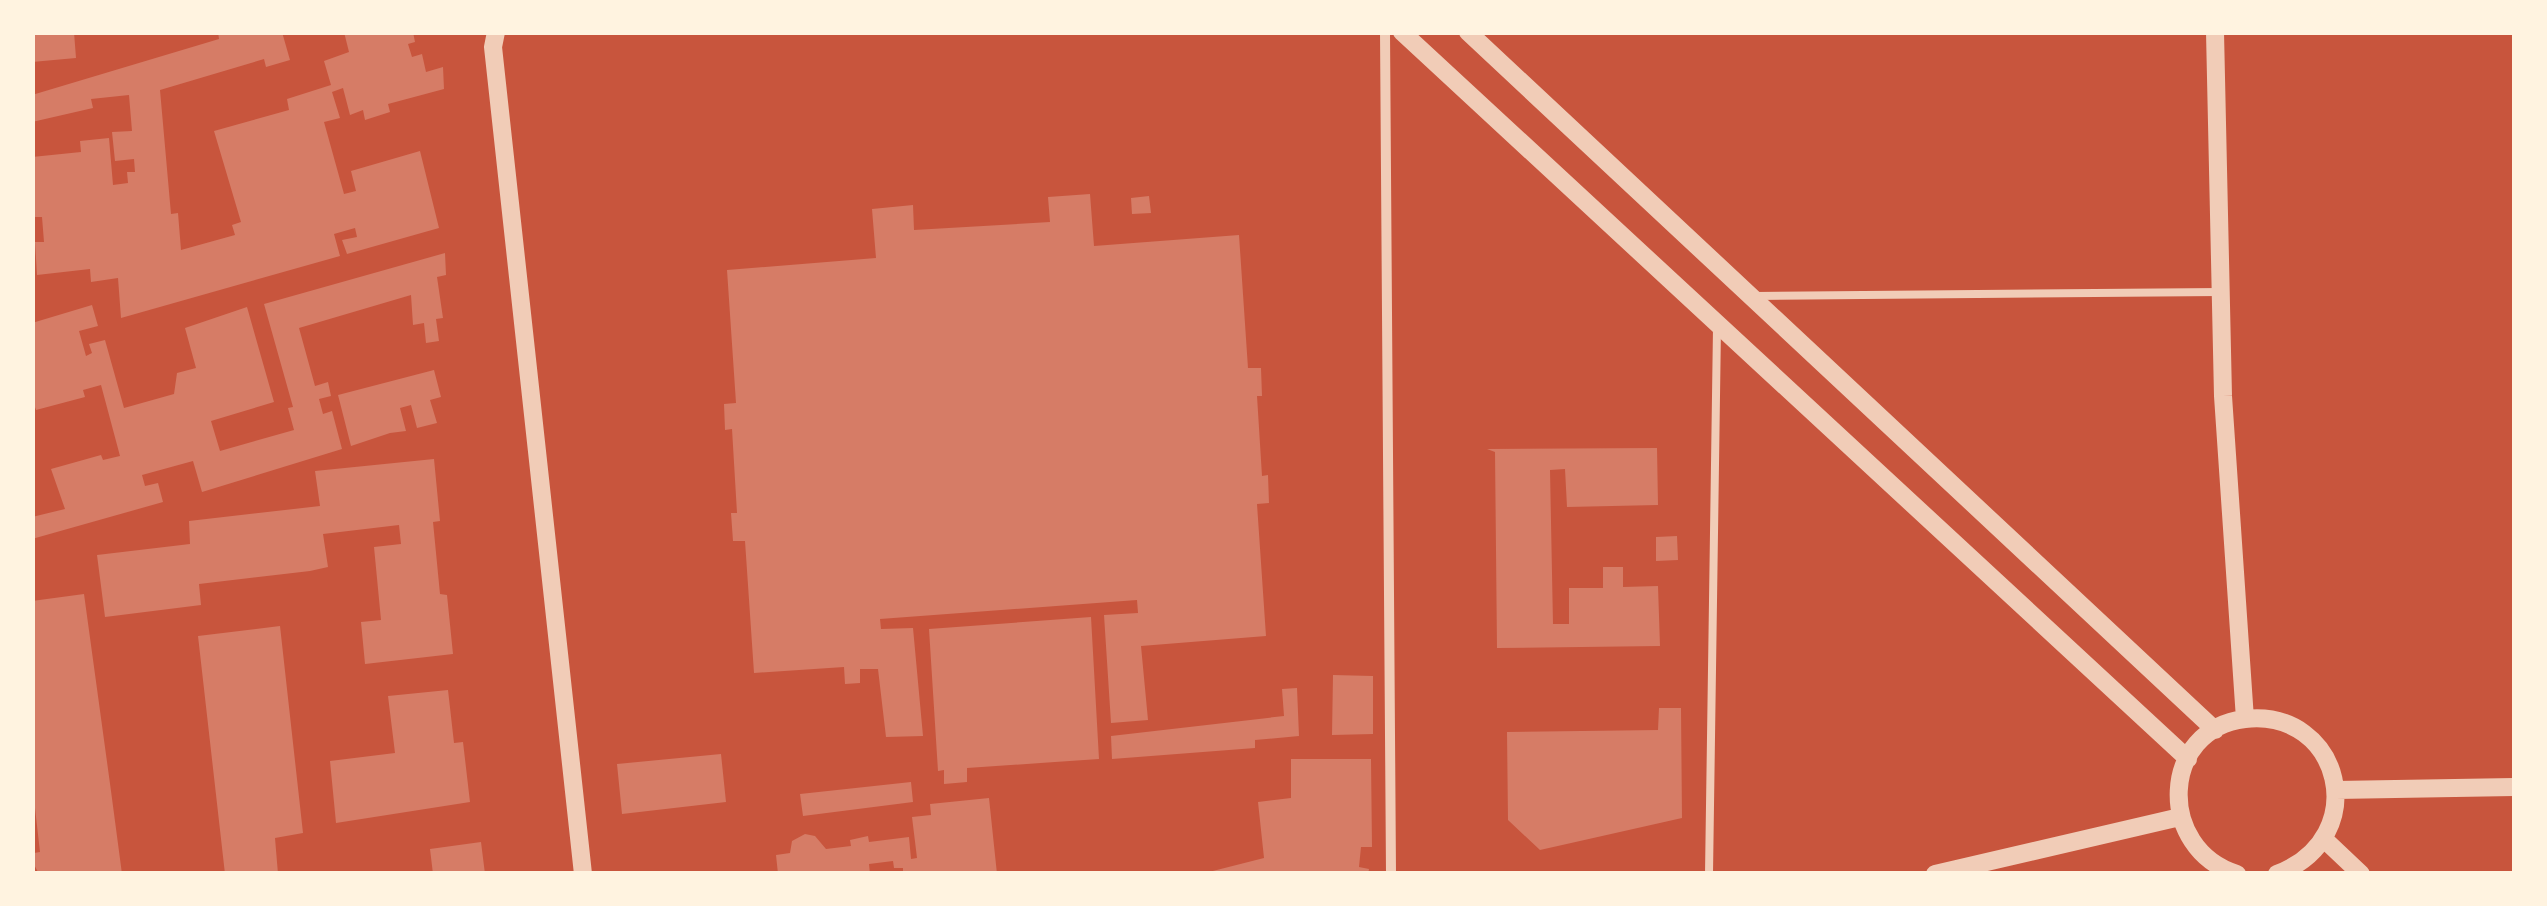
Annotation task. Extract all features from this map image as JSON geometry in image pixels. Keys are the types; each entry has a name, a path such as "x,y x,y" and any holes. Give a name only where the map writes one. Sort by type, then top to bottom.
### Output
{"street":[{"path":"1385,32 1391,874"},
{"path":"1402,32 2188,759"},
{"path":"1468,32 2215,730"},
{"path":"2215,32 2223,396 2245,719"},
{"path":"492,38 583,874"},
{"path":"2237,874 2204,856 2189,839 2180,818 2179,788 2188,759 2199,743 2215,730 2245,719 2270,720 2295,728 2315,744 2330,766 2336,790 2334,816 2324,839 2300,870 2277,874"},
{"path":"2336,790 2514,786"},
{"path":"1934,874 2180,818"},
{"path":"2324,839 2361,874"}],"lane":[{"path":"1750,296 2221,292"},
{"path":"1709,874 1717,324"}],"building":[{"path":"32,32 74,32 76,58 32,62"},
{"path":"218,32 282,32 290,60 266,67 264,59 160,90 171,214 178,213 181,250 235,235 232,225 241,222 214,131 289,110 287,99 331,85 324,61 349,52 344,32 413,32 415,42 408,44 412,57 422,54 426,72 443,67 444,89 388,104 390,112 365,120 363,110 350,115 343,88 332,92 340,118 324,122 344,194 356,191 351,171 420,151 439,228 347,254 342,240 357,237 355,228 334,234 340,256 121,318 118,278 91,282 90,269 37,275 35,242 44,242 42,217 32,217 32,157 81,152 80,141 109,138 113,185 128,183 127,172 135,172 134,159 115,161 112,132 132,131 129,95 91,99 93,108 32,122 32,95 219,39"},
{"path":"1090,194 1094,246 1239,235 1248,368 1261,368 1262,396 1257,396 1262,476 1268,475 1269,503 1257,504 1266,636 1141,646 1148,720 1111,723 1104,615 1138,613 1137,600 880,619 881,629 913,628 923,736 886,737 878,669 860,669 860,683 845,684 844,667 754,673 745,541 733,541 731,513 737,513 732,429 725,430 724,404 736,403 727,270 876,258 872,209 913,205 914,230 1050,222 1048,197"},
{"path":"1149,196 1151,213 1132,214 1131,198"},
{"path":"445,253 446,275 437,277 443,318 436,319 439,341 426,343 424,323 413,325 411,295 299,328 315,386 328,382 331,396 319,399 323,414 332,411 342,449 202,492 193,461 142,475 145,486 158,483 163,502 32,539 32,517 65,509 51,469 101,455 103,460 120,456 101,385 83,390 85,397 36,410 32,399 32,323 92,305 98,326 79,331 86,356 92,353 89,344 105,340 124,408 174,394 177,373 196,368 185,328 247,307 274,402 211,421 220,451 294,430 288,408 293,407 264,304"},
{"path":"434,370 441,397 430,400 437,423 417,428 411,405 400,408 406,431 351,446 338,395"},
{"path":"1657,448 1658,505 1567,507 1565,469 1550,470 1553,624 1569,624 1569,588 1603,588 1603,567 1623,567 1623,587 1658,586 1660,646 1497,648 1495,452 1487,449"},
{"path":"434,459 440,521 433,522 440,594 447,595 453,654 365,664 361,622 381,620 374,547 401,544 399,525 323,534 328,567 199,584 201,605 105,617 97,555 190,544 189,521 320,506 315,471"},
{"path":"1677,536 1678,560 1656,561 1656,537"},
{"path":"84,594 122,874 46,874 38,872 32,861 34,853 40,852 35,808 32,809 32,601"},
{"path":"1091,617 1099,759 967,768 967,782 944,784 944,770 938,771 929,629"},
{"path":"280,626 303,833 275,838 278,874 225,874 198,636"},
{"path":"1333,675 1373,676 1373,734 1332,735"},
{"path":"1297,688 1299,736 1255,740 1255,748 1112,759 1111,736 1284,716 1282,689"},
{"path":"448,690 454,743 463,742 470,802 336,823 330,761 395,753 388,696"},
{"path":"1659,708 1681,708 1682,818 1540,850 1508,820 1507,732 1658,730"},
{"path":"721,754 726,802 622,814 617,764"},
{"path":"1291,759 1371,759 1372,847 1361,847 1359,867 1369,869 1368,874 1201,874 1264,858 1258,802 1291,798"},
{"path":"911,782 913,802 803,816 800,794"},
{"path":"989,798 997,874 903,874 903,868 894,868 893,861 869,864 870,874 778,874 776,855 790,853 792,841 805,834 815,836 826,849 851,846 850,840 868,836 869,842 909,837 911,859 917,858 912,817 931,815 930,804"},
{"path":"481,842 485,874 433,874 430,849"}]}
